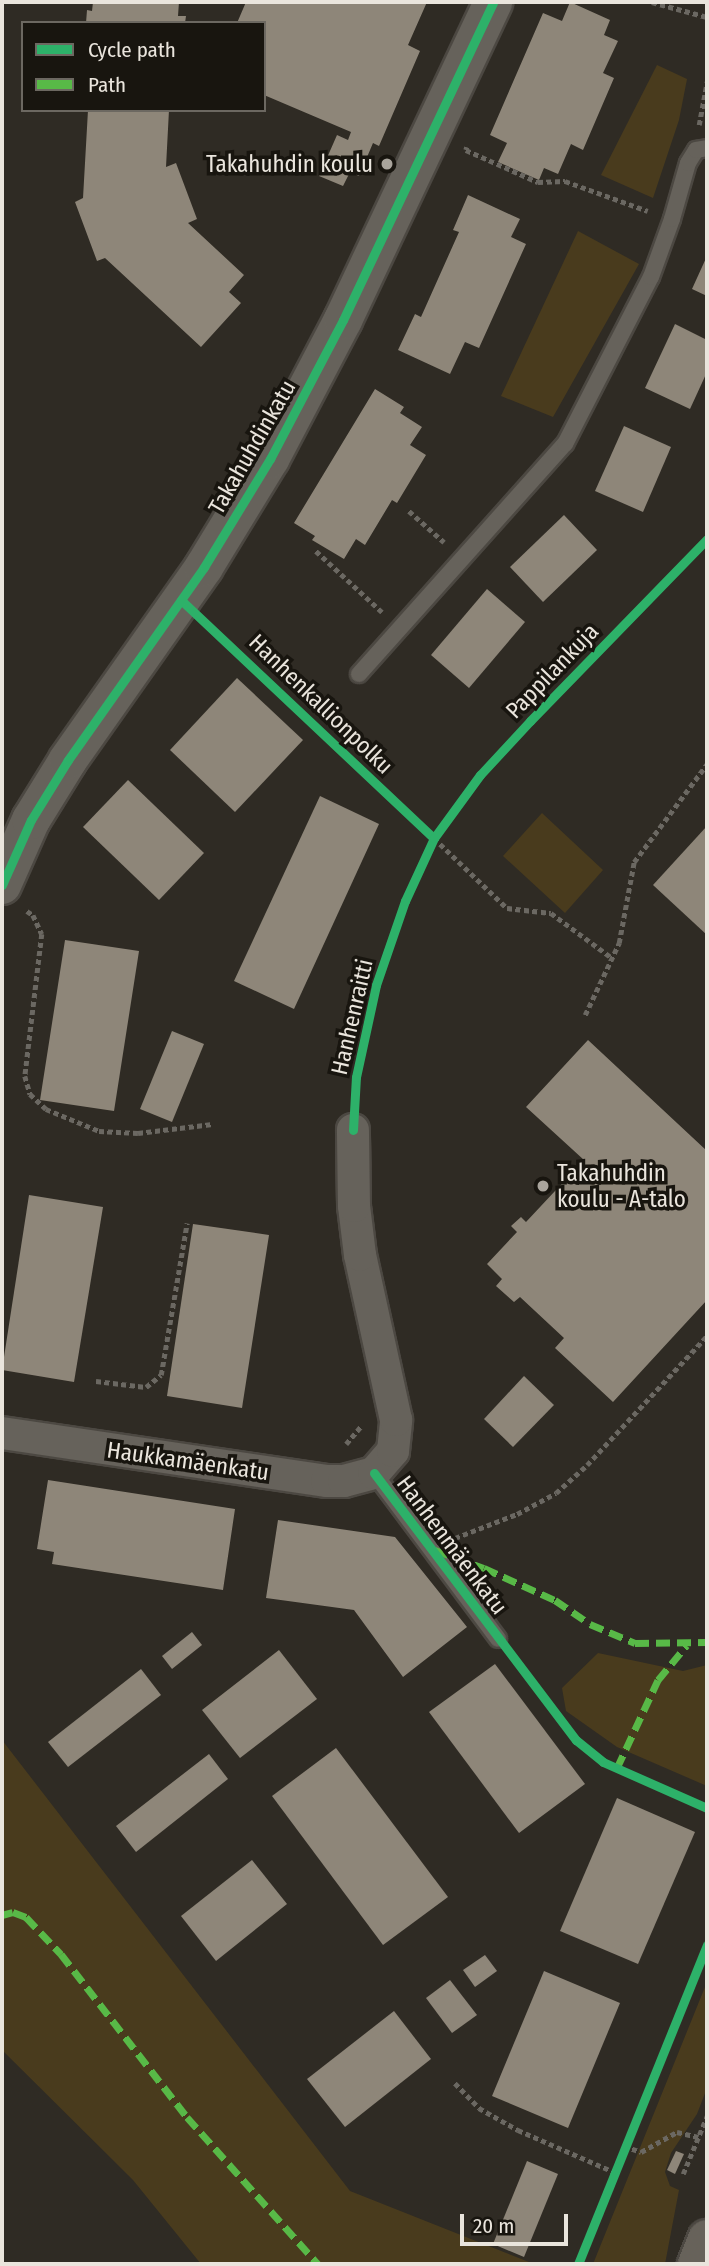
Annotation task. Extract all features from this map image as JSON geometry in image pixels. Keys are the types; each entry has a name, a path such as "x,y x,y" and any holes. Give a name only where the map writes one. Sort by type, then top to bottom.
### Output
{"main road":[{"path":"697,2264 707,2239"}],"street":[{"name":"Takahuhdinkatu","path":"12,897 31,820 61,770 204,567 270,459 343,320 493,2"},
{"name":"Hanhenmäenkatu","path":"353,1130 354,1206 360,1255 396,1420 393,1451 374,1473"},
{"name":"Haukkamäenkatu","path":"2,1433 327,1481 344,1481 374,1473"}],"lane":[{"path":"359,674 565,444 651,277 688,163 702,149"},
{"name":"Hanhenmäenkatu","path":"374,1473 498,1639"}],"path":[{"path":"652,2 707,18"},
{"path":"702,149 707,82"},
{"path":"471,138 466,150 538,182 565,181 672,219"},
{"path":"409,510 463,559"},
{"path":"316,551 401,629"},
{"path":"585,1015 619,943 634,862 707,764"},
{"path":"429,848 441,827"},
{"path":"426,830 507,908 551,913 612,958"},
{"path":"12,897 33,915 42,934 25,1076 30,1094 46,1109 99,1131 138,1133 212,1124"},
{"path":"96,1381 146,1387 161,1375 187,1223"},
{"path":"429,1548 517,1514 556,1493 587,1465 707,1336"},
{"path":"345,1446 360,1427 364,1415"},
{"path":"455,2083 479,2108 518,2130 614,2172"},
{"path":"683,2174 707,2116"},
{"path":"624,2146 641,2152 677,2132 698,2137"},
{"path":"610,2183 629,2134"}],"shaded area":[{"path":"657,65 687,79 679,120 653,198 601,175"},
{"path":"578,231 639,264 553,417 501,396"},
{"path":"542,813 603,870 565,913 503,856"},
{"path":"598,1653 683,1671 707,1665 707,1786 617,1747 566,1711 562,1688"},
{"path":"2,1740 350,2191 534,2264 201,2264 133,2180 2,2050"},
{"path":"707,1982 707,2088 697,2114 671,2153 665,2172 670,2186 679,2190 665,2264 593,2264"}],"building":[{"path":"93,2 179,2 178,16 186,16 185,21 86,21 87,10 92,11"},
{"path":"246,2 427,2 408,45 420,51 379,146 373,143 359,176 350,172 343,186 319,176 337,135 348,140 351,132 266,96 266,21 238,21"},
{"path":"570,2 610,20 604,35 618,41 603,73 614,78 583,150 571,144 558,174 544,168 539,180 498,162 507,143 490,135 543,13 562,21"},
{"path":"88,112 169,112 166,167 176,163 197,219 188,223 244,275 229,292 241,303 201,347 105,258 97,261 75,202 83,198"},
{"path":"468,195 520,219 511,237 526,244 479,348 465,342 450,374 398,350 415,314 421,317 459,232 453,230"},
{"path":"707,256 707,296 692,289"},
{"path":"675,324 707,340 707,372 690,409 645,388"},
{"path":"375,389 404,407 400,413 422,427 410,445 426,455 397,503 392,500 365,545 356,539 344,559 312,540 315,536 294,523"},
{"path":"624,426 671,447 643,512 595,491"},
{"path":"564,515 597,550 543,602 510,567"},
{"path":"487,589 525,622 469,688 431,655"},
{"path":"237,678 303,740 235,812 170,750"},
{"path":"128,780 204,853 159,900 83,827"},
{"path":"320,796 379,824 294,1009 234,981"},
{"path":"707,826 707,935 653,885"},
{"path":"65,940 139,951 114,1111 40,1100"},
{"path":"172,1031 204,1044 172,1122 140,1109"},
{"name":"Takahuhdin koulu - A-talo","path":"588,1040 707,1151 707,1300 613,1402 555,1348 564,1338 520,1297 514,1302 496,1286 502,1279 487,1264 517,1232 511,1226 521,1217 526,1222 584,1160 526,1107"},
{"path":"29,1195 103,1207 74,1382 2,1370"},
{"path":"193,1224 269,1235 242,1408 167,1396"},
{"path":"524,1376 554,1405 513,1447 484,1419"},
{"path":"48,1480 235,1509 223,1590 52,1564 54,1552 37,1549"},
{"path":"278,1520 395,1537 467,1627 403,1677 354,1610 266,1598"},
{"path":"192,1632 202,1645 172,1669 162,1656"},
{"path":"279,1650 317,1699 240,1758 202,1710"},
{"path":"495,1664 585,1784 519,1833 429,1712"},
{"path":"141,1669 161,1695 68,1767 48,1742"},
{"path":"336,1748 448,1897 383,1945 272,1796"},
{"path":"209,1754 228,1779 136,1852 116,1826"},
{"path":"617,1798 695,1832 638,1964 560,1931"},
{"path":"252,1860 287,1904 216,1961 181,1916"},
{"path":"485,1955 497,1971 475,1987 463,1970"},
{"path":"544,1971 620,2003 568,2128 492,2096"},
{"path":"450,1980 477,2015 452,2033 426,1998"},
{"path":"394,2011 431,2059 345,2127 307,2079"},
{"path":"676,2151 684,2154 675,2174 667,2170"},
{"path":"527,2161 558,2174 524,2257 493,2244"}],"marked path":[{"path":"435,1550 484,1568 555,1600 590,1624 635,1643 707,1642"},
{"path":"617,1768 658,1680 687,1645"},
{"path":"2,1915 13,1912 26,1917 61,1954 187,2117 318,2264"}],"cycle path":[{"path":"2,885 31,820 68,760 204,567 270,459 343,320 493,2"},
{"name":"Pappilankuja","path":"353,1130 356,1077 376,985 405,901 434,838 480,775 707,539"},
{"name":"Hanhenkallionpolku","path":"181,600 434,838"},
{"path":"374,1473 576,1740 603,1762 707,1808"},
{"path":"578,2264 707,1945"}],"place":[{"name":"Takahuhdin koulu","path":"387,164"},
{"name":"Takahuhdin koulu - A-talo","path":"543,1186"}]}
